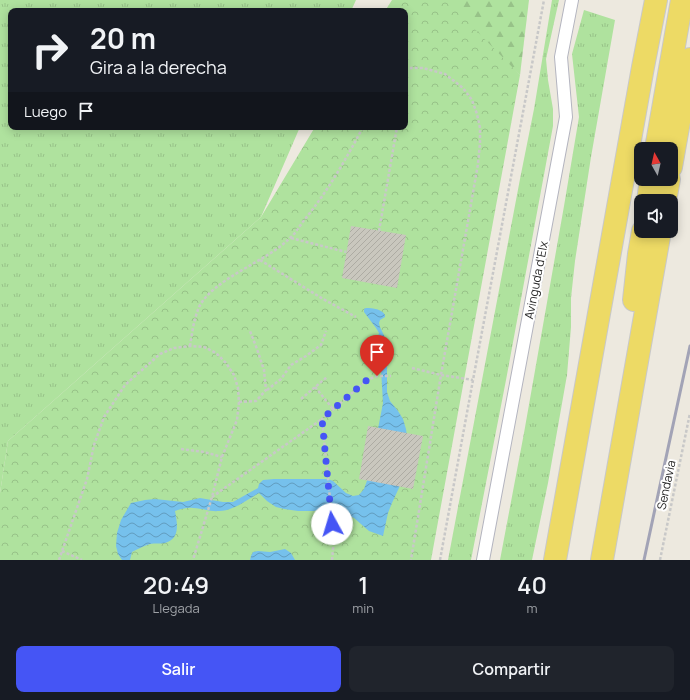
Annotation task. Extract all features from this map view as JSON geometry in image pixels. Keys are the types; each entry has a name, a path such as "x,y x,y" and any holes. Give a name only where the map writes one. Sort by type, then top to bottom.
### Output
{"main road":[{"path":"555,560 641,75 656,0"},
{"path":"657,142 682,0"},
{"path":"675,142 690,58"},
{"path":"633,381 634,303 642,238"},
{"path":"602,560 659,238"}],"lane":[{"name":"Avinguda d'Elx","path":"483,560 566,117 561,57 572,0"}],"path":[{"path":"440,560 544,0"},
{"path":"408,69 423,68 445,74 463,88 472,100 480,128 478,164 441,375 411,560"},
{"path":"190,346 192,328 200,307 210,293 225,281 275,250 290,238 318,203 345,160 361,130"},
{"path":"380,231 397,130"},
{"path":"290,238 346,252"},
{"path":"260,260 323,299 356,317"},
{"path":"250,331 264,370 266,390"},
{"path":"239,402 256,401 266,390 281,379 291,365 321,345 326,331"},
{"path":"59,560 87,479 94,445 104,416 125,385 160,354 174,348 190,346 204,347 216,353 226,363 234,375 238,388 239,402 237,420 222,457 212,497 193,560"},
{"path":"412,368 441,375 473,380"},
{"path":"212,497 322,419 367,380 377,376 391,376"},
{"path":"301,399 327,377"},
{"path":"315,387 333,409"},
{"name":"Sendavia","path":"660,560 664,534 690,414"},
{"path":"322,419 334,539 332,560"},
{"path":"181,449 204,452 222,457"},
{"path":"62,551 82,560"}],"green space":[{"path":"0,0 356,0 352,8 8,8 8,130 299,130 261,217 8,441 0,493"},
{"path":"392,0 446,0 520,75 431,560 0,560 0,493 8,441 261,217 313,130 408,130 408,8 387,8"},
{"path":"433,0 529,0 520,75"},
{"path":"552,0 559,0 546,59 553,109 553,126 506,380 471,560 448,560 534,109"},
{"path":"584,10 615,20 591,157 575,261 571,298 571,327 567,375 548,483 532,560 500,560 524,433 579,117 572,54"}],"water":[{"path":"364,309 380,310 385,315 379,323 390,348 387,366 387,392 390,401 403,419 408,444 404,477 388,513 383,536 369,531 354,518 330,508 314,511 284,509 276,507 259,493 240,505 224,511 188,508 175,511 177,530 174,538 165,543 150,544 132,552 130,560 122,560 118,554 116,546 117,533 121,520 131,503 155,499 183,502 200,498 223,502 233,502 258,488 259,484 263,480 274,479 328,479 333,481 346,493 353,496 359,495 364,489 369,475 383,403 381,369 382,351 377,339 379,333 364,312"},
{"path":"285,549 291,553 295,560 250,560 253,552 270,552"}],"building":[{"path":"351,226 406,235 397,288 342,278"},
{"path":"368,426 423,436 413,489 359,479"}],"railway":[{"path":"644,560 690,346"}],"route":[{"path":"332,524 322,419 367,380 377,376"}]}
